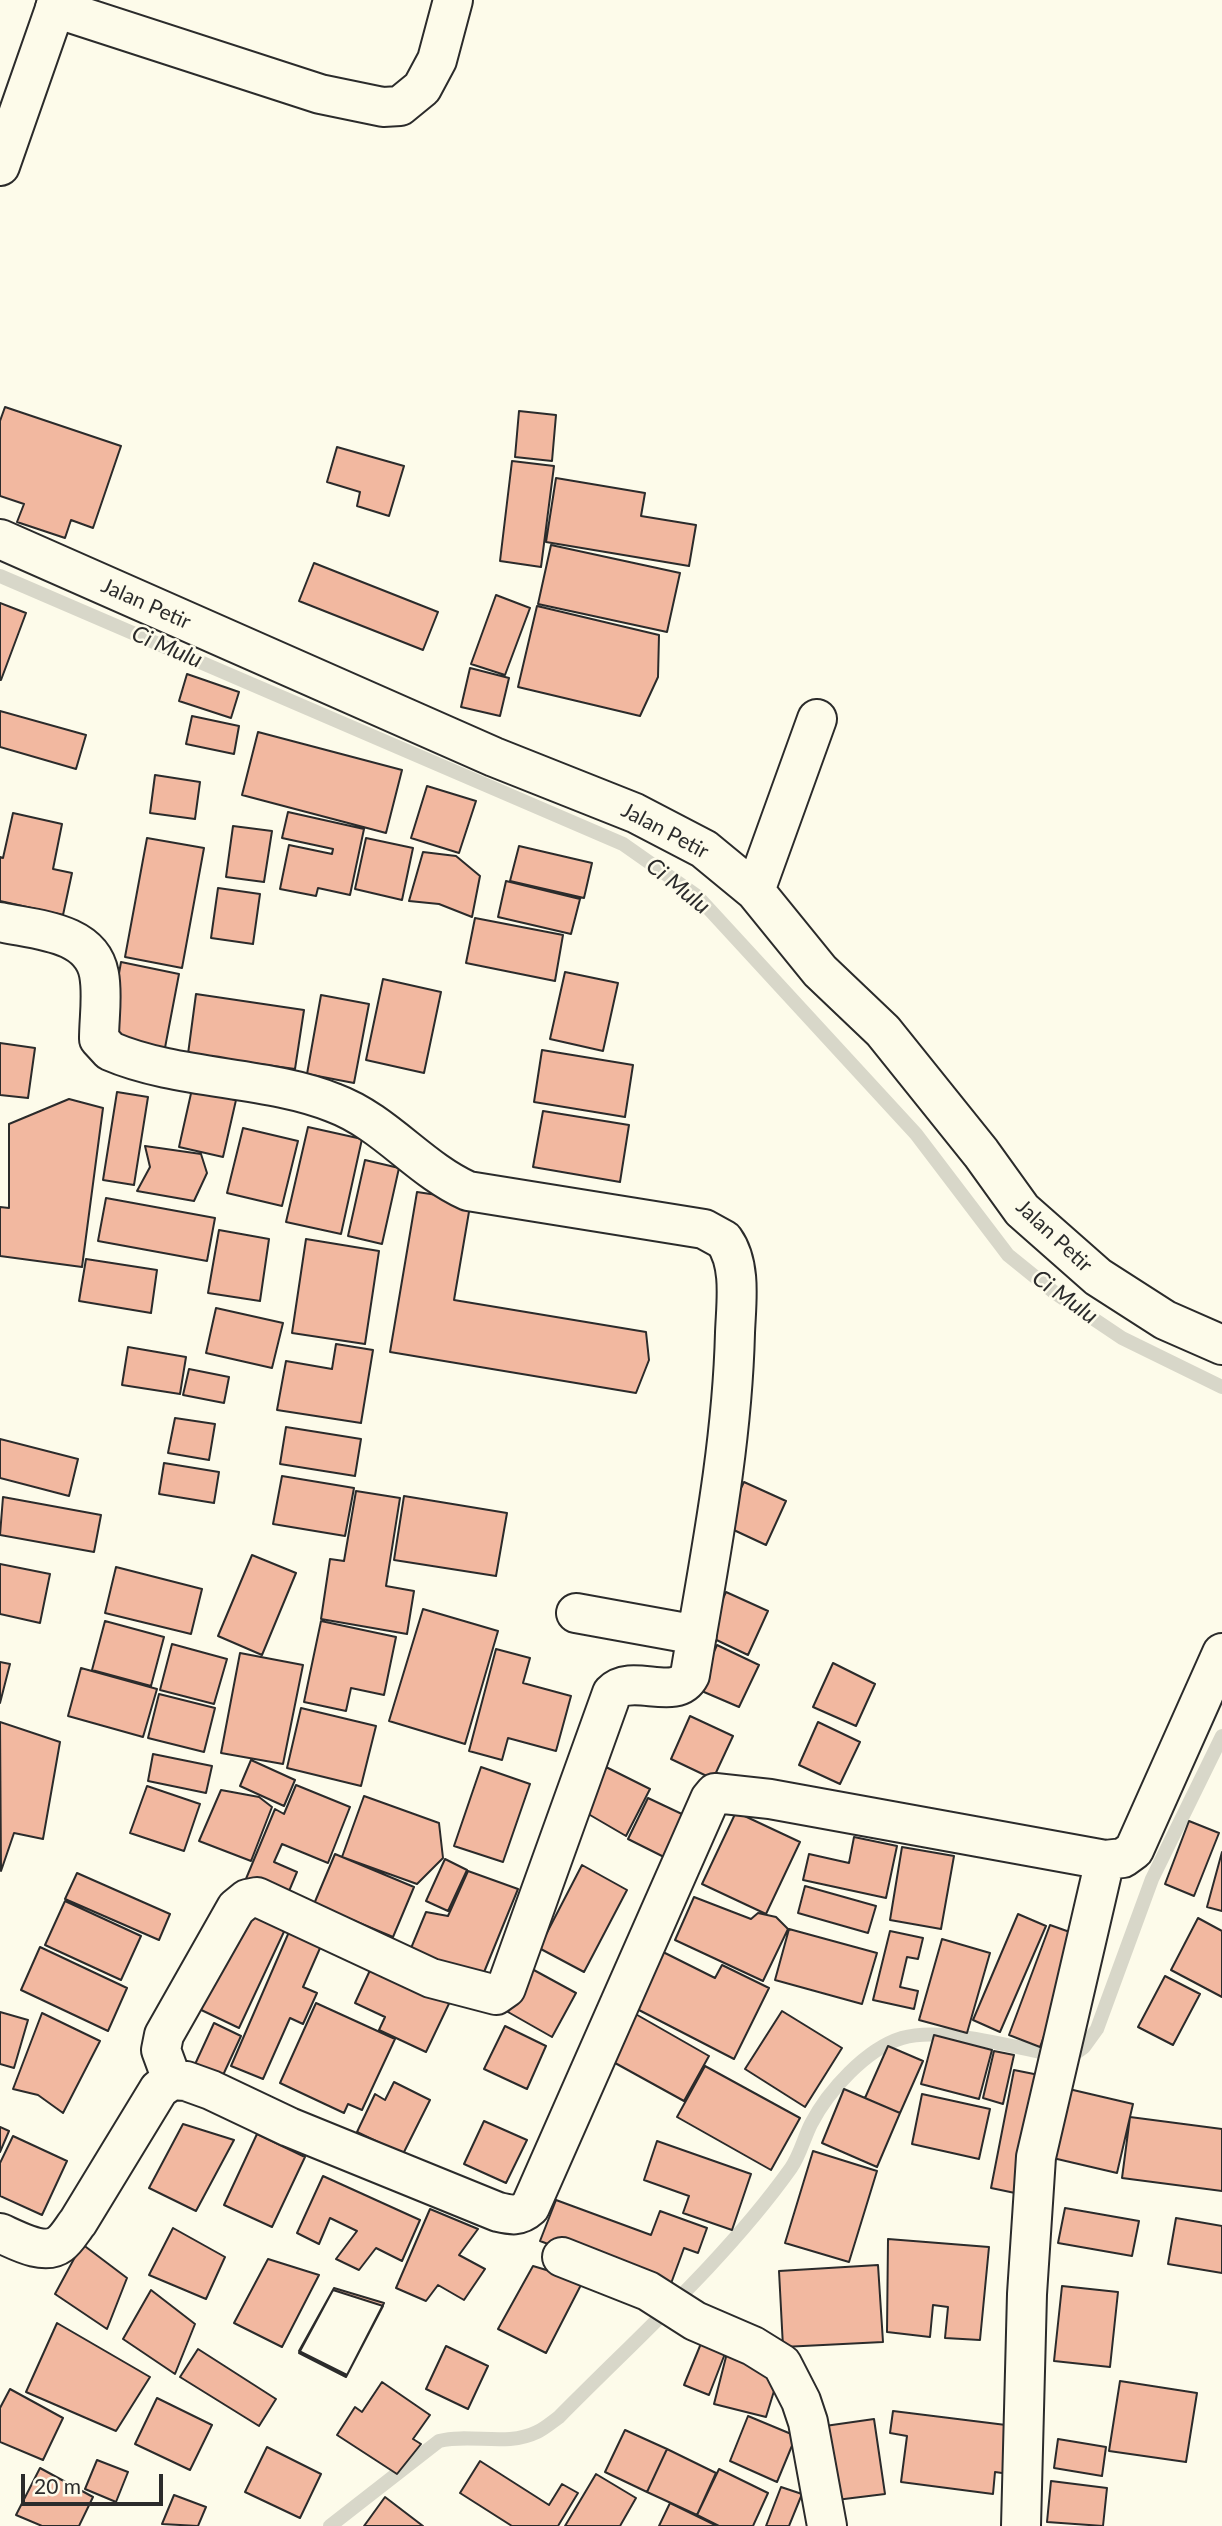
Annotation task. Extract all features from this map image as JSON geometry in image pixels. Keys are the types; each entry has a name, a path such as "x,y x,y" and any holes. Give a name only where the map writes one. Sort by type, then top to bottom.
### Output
{"street":[{"path":"3,153 57,4 320,94 383,107 400,106 422,88 437,60 453,0"},
{"name":"Jalan Petir","path":"0,539 494,757 635,813 704,849 755,891 820,971 883,1031 923,1086 981,1153 1022,1210 1098,1277 1165,1320 1222,1345"},
{"path":"755,891 817,719"},
{"path":"0,922 67,937 90,952 99,974 99,1040 116,1054 335,1103 370,1124 435,1173 468,1191 704,1229 724,1240 733,1259 736,1283 733,1394 714,1545 686,1683 678,1687 623,1685 610,1697 506,1988 501,1993 478,1992 431,1978 257,1897 247,1899 236,1908 164,2035 160,2050 172,2080"},
{"path":"576,1613 697,1635"},
{"path":"0,2233 38,2247 54,2247 63,2242 159,2089 172,2080 186,2081 211,2090 302,2132 498,2211 516,2215 530,2207 709,1799 715,1793 760,1797 1105,1860 1123,1858 1133,1850 1222,1653"},
{"path":"1021,2526 1030,2210 1036,2157 1105,1860"},
{"path":"562,2257 648,2291 695,2321 773,2357 787,2372 808,2422 827,2526"}],"building":[{"path":"5,407 121,446 93,528 71,520 65,538 17,522 24,504 0,496 0,421"},
{"path":"519,411 556,415 552,461 515,457"},
{"path":"337,447 404,466 389,516 357,506 360,492 327,482"},
{"path":"512,461 554,466 541,567 500,561"},
{"path":"556,478 645,493 641,516 696,525 689,566 546,542"},
{"path":"551,545 680,573 667,632 538,604"},
{"path":"314,563 438,612 423,650 299,601"},
{"path":"496,595 530,608 505,675 471,664"},
{"path":"0,603 26,613 1,680 0,680"},
{"path":"537,606 659,635 658,677 640,716 518,687"},
{"path":"470,668 509,678 500,716 461,707"},
{"path":"187,674 239,692 231,718 179,701"},
{"path":"0,711 86,735 76,769 0,747"},
{"path":"192,716 239,726 234,754 186,744"},
{"path":"258,732 402,770 386,833 242,795"},
{"path":"155,775 200,782 195,819 150,813"},
{"path":"427,786 476,801 459,853 411,838"},
{"path":"288,812 364,829 350,895 318,888 316,896 280,889 289,845 332,854 333,849 282,838"},
{"path":"13,813 62,824 53,869 72,873 63,915 0,901 0,857 3,858"},
{"path":"233,826 272,831 264,882 226,877"},
{"path":"147,838 204,848 182,968 125,957"},
{"path":"366,838 413,848 402,900 355,889"},
{"path":"519,846 592,863 584,898 510,881"},
{"path":"423,852 456,856 480,876 472,917 439,904 409,901"},
{"path":"506,881 580,899 571,934 498,917"},
{"path":"218,888 260,894 253,944 211,938"},
{"path":"475,918 563,935 555,981 466,963"},
{"path":"121,962 179,974 164,1053 107,1042"},
{"path":"565,972 618,983 603,1051 550,1039"},
{"path":"383,979 441,992 424,1073 366,1060"},
{"path":"196,994 304,1010 295,1069 188,1054"},
{"path":"321,995 369,1004 354,1083 307,1074"},
{"path":"0,1043 35,1048 28,1098 0,1095"},
{"path":"542,1050 633,1065 625,1117 534,1102"},
{"path":"192,1089 236,1100 223,1157 179,1147"},
{"path":"117,1092 148,1097 134,1185 103,1180"},
{"path":"69,1099 103,1108 82,1267 0,1256 0,1207 9,1208 9,1124"},
{"path":"543,1111 629,1125 620,1182 533,1167"},
{"path":"308,1127 362,1139 341,1234 286,1222"},
{"path":"243,1128 298,1141 282,1206 227,1193"},
{"path":"145,1146 201,1154 207,1173 194,1201 137,1191 150,1167"},
{"path":"365,1160 399,1168 382,1244 348,1236"},
{"path":"417,1192 471,1200 454,1300 646,1332 649,1360 636,1393 390,1352"},
{"path":"106,1198 215,1218 207,1261 98,1241"},
{"path":"219,1230 269,1239 260,1301 208,1293"},
{"path":"306,1239 379,1251 365,1344 292,1333"},
{"path":"86,1259 157,1270 151,1313 79,1301"},
{"path":"216,1308 283,1323 272,1368 206,1353"},
{"path":"336,1344 373,1350 361,1423 277,1410 286,1361 332,1369"},
{"path":"128,1347 186,1357 180,1394 122,1385"},
{"path":"189,1369 229,1377 224,1403 183,1395"},
{"path":"175,1418 215,1424 209,1460 168,1453"},
{"path":"286,1427 361,1439 355,1476 280,1464"},
{"path":"0,1439 78,1459 69,1496 0,1478"},
{"path":"164,1463 219,1472 214,1503 159,1494"},
{"path":"282,1476 354,1488 345,1536 273,1524"},
{"path":"744,1482 786,1501 766,1545 723,1525"},
{"path":"356,1491 400,1498 386,1586 414,1591 407,1634 321,1619 330,1559 344,1561"},
{"path":"404,1496 507,1513 496,1576 394,1560"},
{"path":"3,1497 101,1515 94,1552 0,1535"},
{"path":"252,1555 296,1573 262,1655 218,1636"},
{"path":"0,1564 50,1574 40,1623 0,1614"},
{"path":"116,1567 202,1589 191,1634 105,1613"},
{"path":"726,1592 768,1611 748,1655 706,1635"},
{"path":"423,1609 498,1631 465,1744 389,1721"},
{"path":"105,1621 164,1637 151,1686 92,1670"},
{"path":"321,1621 396,1637 384,1695 351,1688 346,1711 304,1702"},
{"path":"172,1644 227,1659 214,1704 160,1690"},
{"path":"717,1645 759,1665 739,1707 697,1689"},
{"path":"496,1649 530,1658 523,1683 571,1696 556,1751 508,1738 502,1760 469,1751"},
{"path":"240,1653 303,1665 283,1764 221,1753"},
{"path":"0,1662 10,1664 0,1703"},
{"path":"833,1663 875,1684 856,1726 813,1707"},
{"path":"81,1668 157,1689 143,1737 68,1716"},
{"path":"159,1694 215,1708 204,1752 148,1738"},
{"path":"301,1708 376,1726 361,1786 287,1768"},
{"path":"690,1716 733,1736 713,1779 671,1759"},
{"path":"0,1722 60,1742 43,1839 14,1833 1,1871"},
{"path":"818,1722 860,1742 840,1784 799,1765"},
{"path":"153,1754 212,1766 206,1793 148,1781"},
{"path":"590,1759 650,1789 626,1836 578,1808"},
{"path":"251,1760 295,1780 284,1806 240,1786"},
{"path":"481,1767 530,1784 503,1862 454,1846"},
{"path":"296,1785 350,1807 328,1863 282,1844 274,1862 297,1872 284,1903 243,1886 275,1809 284,1814"},
{"path":"147,1786 200,1804 184,1851 130,1833"},
{"path":"221,1790 259,1797 272,1807 251,1861 199,1841"},
{"path":"364,1796 439,1823 443,1858 417,1884 342,1857"},
{"path":"648,1798 684,1815 664,1857 628,1839"},
{"path":"736,1812 800,1842 766,1914 702,1884"},
{"path":"1189,1821 1219,1833 1194,1896 1165,1884"},
{"path":"854,1837 897,1846 886,1898 803,1880 809,1854 849,1863"},
{"path":"902,1847 954,1856 941,1929 890,1920"},
{"path":"1222,1852 1222,1911 1207,1907"},
{"path":"335,1854 414,1887 393,1937 314,1904"},
{"path":"445,1859 467,1870 448,1911 426,1901"},
{"path":"582,1865 627,1890 584,1972 539,1948"},
{"path":"468,1871 518,1889 480,1982 409,1953 426,1912 448,1916"},
{"path":"77,1873 170,1914 159,1940 65,1899"},
{"path":"805,1886 876,1906 868,1933 798,1913"},
{"path":"694,1897 751,1919 758,1913 776,1917 788,1929 763,1981 675,1940"},
{"path":"65,1901 141,1936 121,1980 45,1945"},
{"path":"246,1904 289,1921 239,2028 195,2007"},
{"path":"1018,1914 1046,1926 1000,2032 973,2020"},
{"path":"1198,1918 1222,1931 1222,1997 1171,1970"},
{"path":"292,1925 324,1939 303,1987 317,1993 303,2024 290,2018 263,2079 231,2066"},
{"path":"1050,1925 1081,1936 1040,2047 1009,2035"},
{"path":"789,1929 877,1953 862,2004 775,1980"},
{"path":"890,1931 923,1938 918,1959 907,1957 900,1987 918,1991 914,2009 873,2000"},
{"path":"942,1939 990,1953 967,2033 919,2020"},
{"path":"40,1947 127,1988 108,2031 21,1990"},
{"path":"663,1952 715,1978 722,1965 769,1988 734,2059 635,2008"},
{"path":"377,1955 455,1991 426,2052 379,2030 385,2017 355,2003"},
{"path":"532,1969 576,1993 552,2037 508,2012"},
{"path":"1165,1976 1200,1994 1173,2045 1138,2027"},
{"path":"316,2003 395,2039 362,2110 348,2104 344,2113 280,2083"},
{"path":"782,2011 842,2048 805,2107 745,2069"},
{"path":"0,2012 28,2020 14,2068 0,2064"},
{"path":"632,2012 709,2056 684,2101 606,2058"},
{"path":"42,2013 100,2041 63,2113 38,2095 13,2089"},
{"path":"214,2023 241,2036 218,2086 191,2073"},
{"path":"505,2026 546,2046 527,2089 484,2069"},
{"path":"934,2035 992,2050 979,2099 921,2084"},
{"path":"888,2046 923,2061 900,2113 865,2098"},
{"path":"994,2051 1014,2055 1003,2104 983,2098"},
{"path":"705,2066 800,2118 771,2170 677,2117"},
{"path":"1014,2070 1039,2075 1015,2193 991,2188"},
{"path":"394,2082 430,2100 403,2154 357,2132 375,2094 385,2100"},
{"path":"1056,2086 1133,2104 1117,2173 1040,2155"},
{"path":"844,2089 900,2113 877,2167 822,2143"},
{"path":"922,2094 990,2109 979,2159 912,2144"},
{"path":"1130,2117 1222,2129 1222,2191 1122,2178"},
{"path":"484,2121 527,2140 506,2183 464,2164"},
{"path":"183,2124 234,2140 196,2211 149,2188"},
{"path":"0,2127 9,2131 0,2152"},
{"path":"257,2134 305,2157 272,2227 224,2205"},
{"path":"13,2136 67,2161 42,2215 0,2196 0,2163"},
{"path":"657,2141 751,2174 732,2230 683,2213 689,2196 644,2180"},
{"path":"813,2151 877,2171 849,2262 785,2243"},
{"path":"323,2176 420,2220 402,2261 376,2248 359,2270 336,2259 357,2231 330,2218 319,2244 297,2233"},
{"path":"556,2200 651,2235 660,2211 707,2228 698,2253 684,2248 669,2289 540,2241"},
{"path":"1065,2208 1139,2221 1132,2256 1058,2243"},
{"path":"430,2209 478,2229 459,2255 485,2269 464,2300 438,2285 426,2301 396,2288"},
{"path":"1176,2218 1222,2226 1222,2273 1168,2264"},
{"path":"173,2228 225,2257 206,2299 149,2275"},
{"path":"888,2239 989,2247 980,2340 945,2338 948,2307 933,2305 930,2337 887,2332"},
{"path":"82,2244 127,2278 107,2329 55,2294"},
{"path":"268,2259 319,2275 282,2347 234,2323"},
{"path":"878,2265 883,2342 783,2347 779,2271"},
{"path":"533,2266 583,2281 546,2353 498,2329"},
{"path":"1062,2286 1118,2292 1110,2367 1054,2361"},
{"path":"334,2288 384,2303 347,2375 299,2351"},
{"path":"151,2290 195,2324 175,2374 123,2339"},
{"path":"333,2290 383,2306 346,2377 299,2353"},
{"path":"57,2323 150,2377 116,2431 26,2392"},
{"path":"702,2341 726,2351 709,2395 684,2385"},
{"path":"446,2346 488,2366 468,2409 426,2389"},
{"path":"198,2349 276,2399 259,2426 180,2377"},
{"path":"728,2349 782,2365 766,2417 714,2404"},
{"path":"1120,2381 1197,2393 1186,2462 1109,2451"},
{"path":"382,2382 430,2415 413,2439 421,2444 397,2474 337,2435 355,2407 362,2412"},
{"path":"10,2389 63,2418 43,2460 0,2442 0,2408"},
{"path":"157,2398 212,2425 190,2470 135,2444"},
{"path":"893,2411 1014,2426 1009,2474 995,2472 993,2494 901,2482 907,2436 890,2433"},
{"path":"748,2416 796,2436 777,2482 730,2461"},
{"path":"874,2419 885,2494 828,2501 818,2427"},
{"path":"625,2430 667,2449 647,2492 605,2472"},
{"path":"1058,2439 1106,2447 1102,2476 1054,2468"},
{"path":"267,2447 321,2474 300,2518 245,2492"},
{"path":"667,2449 716,2473 697,2515 647,2492"},
{"path":"97,2460 128,2472 116,2502 85,2489"},
{"path":"480,2461 549,2505 562,2484 578,2493 558,2526 512,2526 460,2493"},
{"path":"40,2468 93,2497 79,2526 42,2526 16,2515"},
{"path":"719,2469 768,2493 753,2526 719,2526 697,2515"},
{"path":"596,2474 636,2498 620,2526 565,2526"},
{"path":"1051,2481 1107,2488 1103,2526 1047,2522"},
{"path":"781,2487 802,2494 789,2526 766,2526"},
{"path":"174,2495 206,2507 198,2526 162,2524"},
{"path":"385,2497 423,2526 364,2526"},
{"path":"670,2503 717,2526 659,2526"}],"waterway":[{"name":"Ci Mulu","path":"0,576 623,844 697,896 916,1134 1008,1255 1055,1293 1122,1338 1222,1387"},
{"path":"330,2526 439,2441 464,2438 514,2439 540,2431 559,2417 680,2297 739,2234 791,2168 811,2124 827,2098 849,2073 875,2051 902,2038 920,2035 984,2040 1070,2057 1084,2047 1097,2029 1152,1879 1222,1736"}]}
